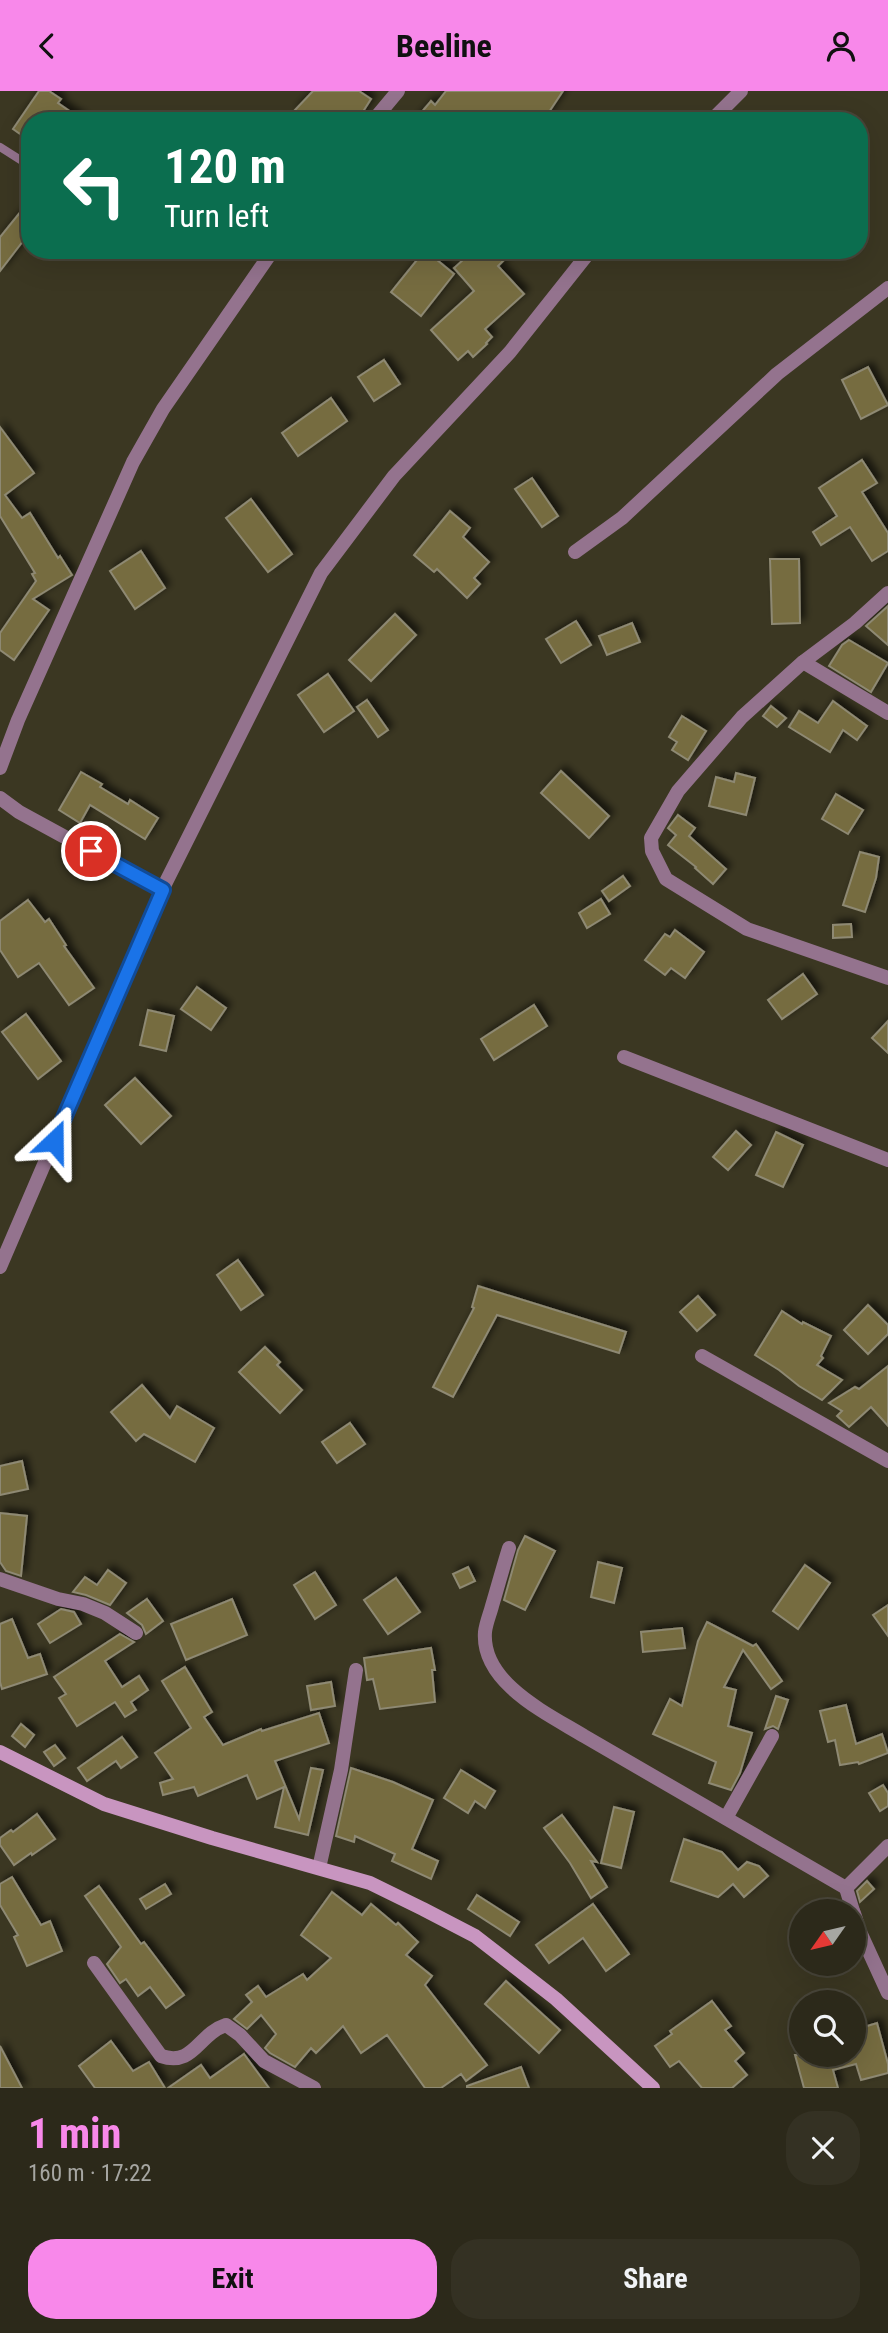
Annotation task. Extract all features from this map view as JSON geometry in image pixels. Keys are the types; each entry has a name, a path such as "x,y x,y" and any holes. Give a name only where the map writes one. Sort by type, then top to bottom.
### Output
{"street":[{"path":"380,112 398,91"},
{"path":"720,112 741,91"},
{"path":"0,768 18,720 133,462 163,408 267,259"},
{"path":"0,1267 163,890 321,573 394,476 510,352 584,259"},
{"path":"575,552 622,518 777,374 888,288"},
{"path":"888,593 855,623 803,662 742,717 678,791 651,838 652,851 666,879 747,929 888,978"},
{"path":"803,662 888,713"},
{"path":"0,798 19,812 163,890"},
{"path":"624,1057 888,1160"},
{"path":"702,1356 888,1461"},
{"path":"509,1548 485,1632 487,1653 494,1670 504,1682 542,1711 846,1888 850,1899"},
{"path":"0,1579 58,1599 83,1604 105,1613 136,1633"},
{"path":"319,1868 341,1770 356,1670"},
{"path":"726,1818 772,1736"},
{"path":"0,1752 104,1804 370,1883 475,1936 556,1999 653,2088"},
{"path":"846,1888 888,1846"},
{"path":"866,1945 888,1993"},
{"path":"94,1963 161,2056 174,2060 186,2056 216,2028 226,2025 240,2035 264,2061 314,2088"}],"lane":[{"path":"0,147 21,160"}],"building":[{"path":"39,91 49,91 61,99 58,103 71,112 25,112"},
{"path":"313,91 359,91 371,99 363,112 294,111"},
{"path":"446,91 563,91 549,112 422,112 431,101 435,105"},
{"path":"21,117 21,135 13,129"},
{"path":"21,211 21,244 0,271 0,237"},
{"path":"418,259 436,259 454,274 421,316 391,292"},
{"path":"464,259 505,259 498,266 524,294 485,329 492,337 487,344 473,357 468,351 458,360 431,330 474,291 454,268"},
{"path":"384,360 400,384 374,401 358,377"},
{"path":"868,367 888,405 861,419 842,380"},
{"path":"331,398 347,421 298,456 282,433"},
{"path":"0,427 34,473 5,495 22,518 30,513 72,575 33,599 49,610 14,660 0,650 0,633 36,581 32,574 35,573 0,516"},
{"path":"862,460 877,483 862,492 888,533 888,551 872,561 850,527 821,545 813,532 837,516 819,488"},
{"path":"532,478 558,516 542,527 515,489"},
{"path":"251,499 292,554 268,572 226,518"},
{"path":"450,511 470,528 463,537 489,562 474,578 480,584 467,598 437,569 434,572 414,555"},
{"path":"141,551 165,588 135,609 110,571"},
{"path":"770,559 799,559 800,623 772,624"},
{"path":"888,606 888,645 866,626"},
{"path":"395,614 416,635 371,681 349,660"},
{"path":"576,621 591,645 561,663 546,639"},
{"path":"632,623 640,642 607,655 599,636"},
{"path":"849,640 888,663 871,692 829,666 842,645"},
{"path":"328,674 354,711 324,732 298,695"},
{"path":"367,700 388,730 378,737 357,707"},
{"path":"833,701 867,726 857,740 843,730 830,752 789,727 799,711 818,723"},
{"path":"771,706 786,718 777,727 763,716"},
{"path":"682,716 706,731 688,760 672,750 677,742 669,737"},
{"path":"561,771 609,816 589,838 541,793"},
{"path":"81,772 128,804 130,800 158,818 145,839 90,805 80,823 59,810"},
{"path":"736,773 755,778 746,815 709,806 716,777 734,782"},
{"path":"836,794 863,810 848,834 822,819"},
{"path":"678,815 695,828 689,836 726,869 713,884 668,845 676,835 668,828"},
{"path":"860,852 879,857 876,878 865,912 843,905"},
{"path":"623,876 630,886 609,901 602,891"},
{"path":"601,899 610,914 587,928 579,913"},
{"path":"28,900 45,922 49,919 66,945 64,946 94,988 69,1005 39,963 18,977 0,950 0,921"},
{"path":"851,924 852,937 833,938 833,925"},
{"path":"675,930 704,952 685,978 671,968 665,975 645,960 665,934 670,937"},
{"path":"803,974 817,994 782,1019 768,1000"},
{"path":"197,987 226,1008 211,1030 181,1009"},
{"path":"534,1005 547,1026 494,1060 481,1039"},
{"path":"148,1010 174,1016 166,1051 140,1045"},
{"path":"26,1014 61,1061 38,1079 2,1032"},
{"path":"888,1021 888,1053 872,1038"},
{"path":"135,1078 171,1116 141,1144 105,1105"},
{"path":"736,1131 751,1145 728,1170 713,1157"},
{"path":"776,1132 803,1145 783,1187 756,1175"},
{"path":"238,1260 263,1295 241,1310 217,1275"},
{"path":"478,1286 626,1332 619,1353 497,1315 453,1397 433,1387 474,1308 472,1307"},
{"path":"698,1296 715,1315 697,1331 680,1312"},
{"path":"868,1305 888,1325 888,1334 868,1354 844,1330"},
{"path":"782,1311 802,1324 803,1322 831,1336 821,1356 823,1358 817,1365 842,1380 822,1400 755,1355"},
{"path":"265,1347 280,1362 277,1365 302,1390 280,1413 239,1372"},
{"path":"888,1366 888,1426 871,1407 849,1427 837,1416 842,1411 829,1403 855,1387 859,1389"},
{"path":"142,1385 170,1418 177,1406 214,1428 195,1462 144,1434 136,1441 111,1412"},
{"path":"350,1423 365,1444 337,1463 322,1442"},
{"path":"22,1461 28,1489 0,1495 0,1466"},
{"path":"0,1513 27,1516 21,1576 6,1571 0,1562"},
{"path":"525,1536 555,1551 525,1610 504,1600 518,1550"},
{"path":"598,1562 622,1568 614,1603 591,1597"},
{"path":"805,1565 830,1583 798,1629 773,1611"},
{"path":"468,1567 475,1581 460,1588 453,1574"},
{"path":"108,1570 126,1583 110,1605 73,1592 85,1577 97,1585"},
{"path":"315,1572 336,1605 315,1619 294,1585"},
{"path":"396,1578 420,1612 388,1634 364,1600"},
{"path":"147,1599 163,1621 146,1634 142,1625 127,1613"},
{"path":"232,1599 247,1635 186,1660 171,1624"},
{"path":"888,1605 888,1636 873,1615"},
{"path":"61,1609 74,1612 81,1624 50,1643 38,1624"},
{"path":"12,1619 28,1658 40,1654 47,1674 2,1689 0,1624"},
{"path":"707,1622 753,1646 756,1644 782,1681 771,1689 743,1650 724,1687 736,1690 728,1726 752,1733 740,1773 731,1790 709,1783 716,1762 653,1734 670,1699 682,1706 698,1641"},
{"path":"682,1628 685,1648 643,1652 641,1632"},
{"path":"120,1634 134,1642 105,1661 122,1687 139,1676 148,1690 131,1702 136,1710 125,1717 115,1702 77,1726 59,1698 66,1694 54,1677"},
{"path":"431,1648 435,1670 432,1670 435,1702 380,1709 373,1679 367,1680 364,1658"},
{"path":"185,1667 212,1712 204,1717 223,1745 261,1729 262,1731 319,1713 329,1743 275,1761 299,1819 311,1768 323,1770 308,1835 275,1827 284,1787 257,1799 247,1775 198,1796 194,1787 163,1795 160,1783 173,1779 155,1753 191,1728 162,1681"},
{"path":"331,1682 335,1706 311,1710 307,1686"},
{"path":"776,1696 788,1700 778,1729 773,1726 765,1729"},
{"path":"846,1705 856,1744 882,1734 888,1753 859,1764 840,1765 835,1740 828,1742 820,1711"},
{"path":"21,1724 34,1735 25,1747 12,1736"},
{"path":"122,1737 137,1757 121,1768 116,1761 87,1781 78,1768"},
{"path":"55,1745 65,1758 54,1766 44,1752"},
{"path":"351,1768 393,1782 433,1800 412,1849 438,1861 431,1879 392,1861 395,1854 355,1836 354,1842 336,1836"},
{"path":"461,1770 495,1791 485,1808 475,1801 468,1813 444,1798"},
{"path":"883,1785 888,1793 888,1806 880,1811 869,1793"},
{"path":"614,1807 634,1812 621,1868 601,1863"},
{"path":"37,1814 55,1839 14,1865 0,1845 0,1838"},
{"path":"562,1815 597,1862 591,1861 607,1887 591,1898 544,1828"},
{"path":"684,1839 722,1852 738,1870 747,1862 759,1866 768,1876 744,1897 733,1884 718,1897 671,1881"},
{"path":"12,1877 41,1925 50,1921 62,1951 27,1966 14,1937 18,1935 0,1905 0,1884"},
{"path":"867,1881 874,1889 863,1899 859,1899 857,1891"},
{"path":"165,1884 171,1894 146,1909 140,1899"},
{"path":"99,1886 141,1944 144,1942 184,1995 166,2008 150,1987 138,1996 126,1979 120,1983 107,1964 121,1947 85,1896"},
{"path":"332,1892 362,1915 371,1904 396,1925 398,1923 418,1942 406,1955 432,1976 425,1985 487,2065 466,2081 461,2074 441,2088 425,2088 387,2035 361,2053 343,2026 316,2053 311,2048 295,2067 265,2048 276,2034 261,2015 247,2029 234,2019 252,2002 246,1995 258,1986 266,1997 303,1974 307,1980 331,1958 301,1935"},
{"path":"477,1895 519,1922 510,1936 468,1909"},
{"path":"593,1904 629,1954 606,1971 583,1938 549,1963 536,1945"},
{"path":"506,1981 560,2030 539,2053 485,2004"},
{"path":"712,2001 731,2026 725,2030 744,2053 735,2061 747,2075 732,2088 702,2088 679,2061 670,2067 655,2046 672,2034 670,2031"},
{"path":"877,2023 888,2073 861,2080 857,2067 866,2067 866,2026"},
{"path":"111,2041 133,2071 149,2062 165,2088 95,2088 79,2066"},
{"path":"0,2046 22,2088 0,2088"},
{"path":"244,2054 269,2088 168,2088 201,2065 210,2078"},
{"path":"521,2067 529,2088 467,2088 467,2086"},
{"path":"798,2067 844,2067 833,2070 838,2088 804,2088"}],"route":[{"path":"54,1141 163,890 91,851"}]}
